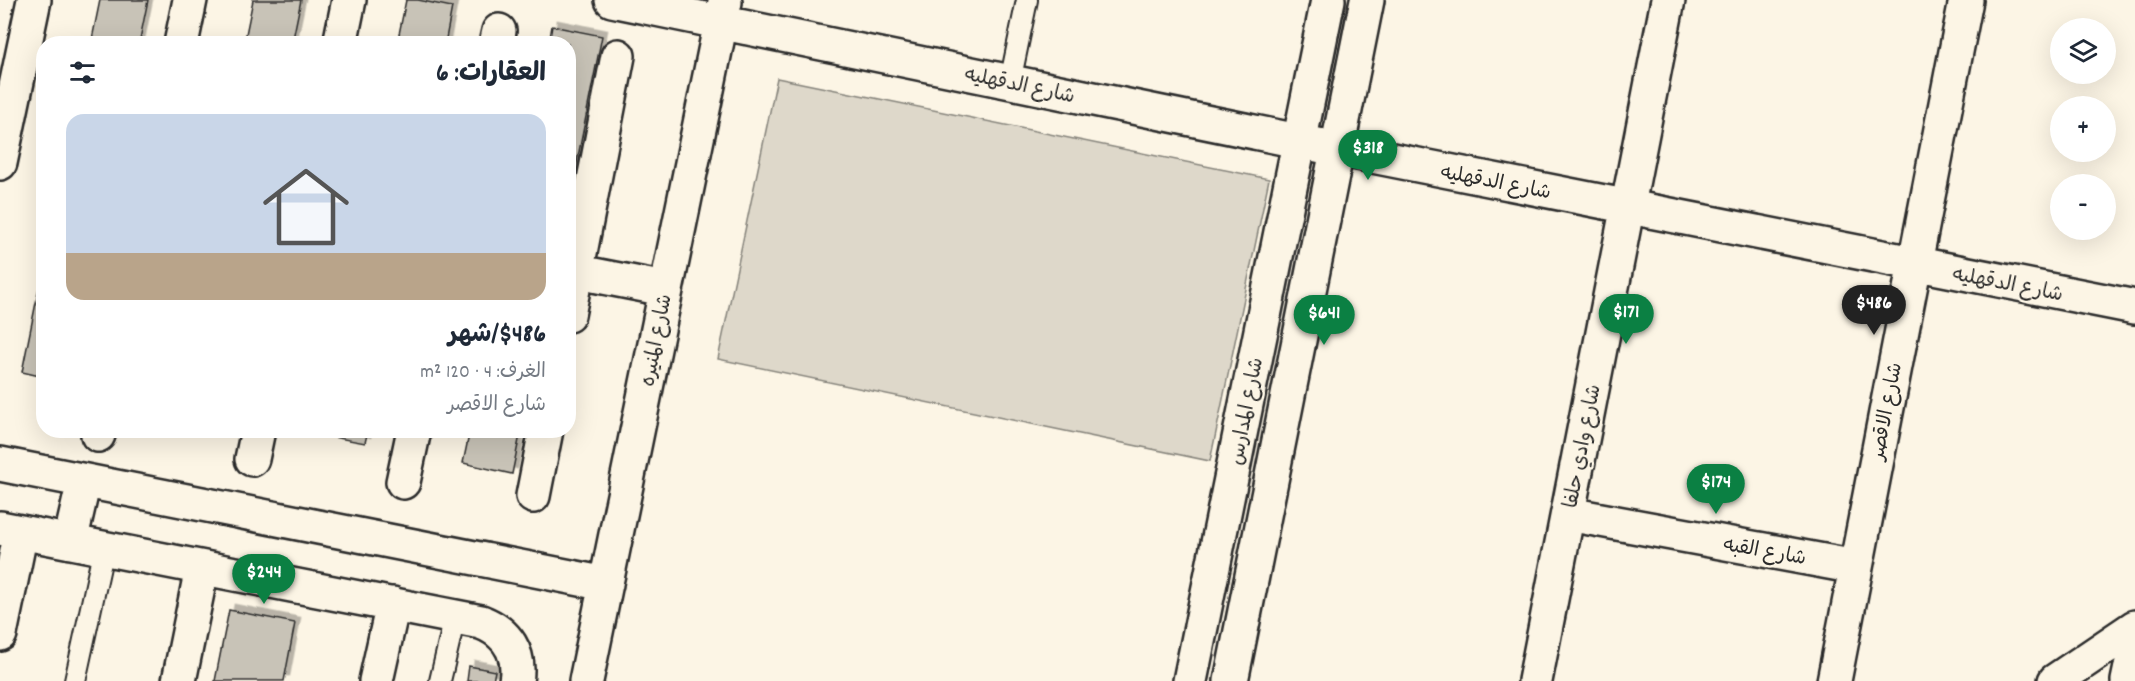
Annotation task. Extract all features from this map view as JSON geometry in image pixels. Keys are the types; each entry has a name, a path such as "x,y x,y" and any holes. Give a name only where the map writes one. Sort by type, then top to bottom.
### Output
{"street":[{"path":"1,158 34,0"},
{"path":"183,36 190,0"},
{"path":"342,36 349,0"},
{"name":"شارع الدقهليه","path":"612,0 723,11 1010,82 2135,307"},
{"name":"شارع المدارس","path":"1190,681 1328,0"},
{"name":"شارع المدارس","path":"1231,681 1367,0"},
{"name":"شارع وادي حلفا","path":"1535,681 1668,0"},
{"name":"شارع الاقصر","path":"1834,681 1966,0"},
{"name":"شارع المنيره","path":"586,681 723,11"},
{"path":"576,257 618,56"},
{"path":"576,272 666,289"},
{"path":"403,482 412,438"},
{"path":"533,496 544,438"},
{"path":"0,464 606,584"},
{"path":"70,542 84,481"},
{"name":"شارع القبه","path":"1568,514 1856,567"},
{"path":"0,634 10,530 481,622 494,626 512,646 517,658 516,681"},
{"path":"179,681 202,568"},
{"path":"376,681 393,604"},
{"path":"2055,681 2135,627"},
{"path":"2128,681 2135,648"}],"lane":[{"path":"1010,82 1027,0"},
{"path":"75,681 104,548"},
{"path":"440,681 455,617"}],"shaded area":[{"path":"777,78 1269,179 1210,461 718,359"}],"building":[{"path":"100,0 148,0 141,36 93,36"},
{"path":"253,0 301,0 294,36 246,36"},
{"path":"406,0 418,0 452,7 447,36 399,36"},
{"path":"552,26 602,36 576,167 576,36 550,36"},
{"path":"36,303 36,375 22,372"},
{"path":"338,438 366,438 365,443"},
{"path":"468,438 519,438 512,474 463,463"},
{"path":"229,610 295,623 284,681 215,681"},
{"path":"469,666 495,671 493,681 467,681"}]}
